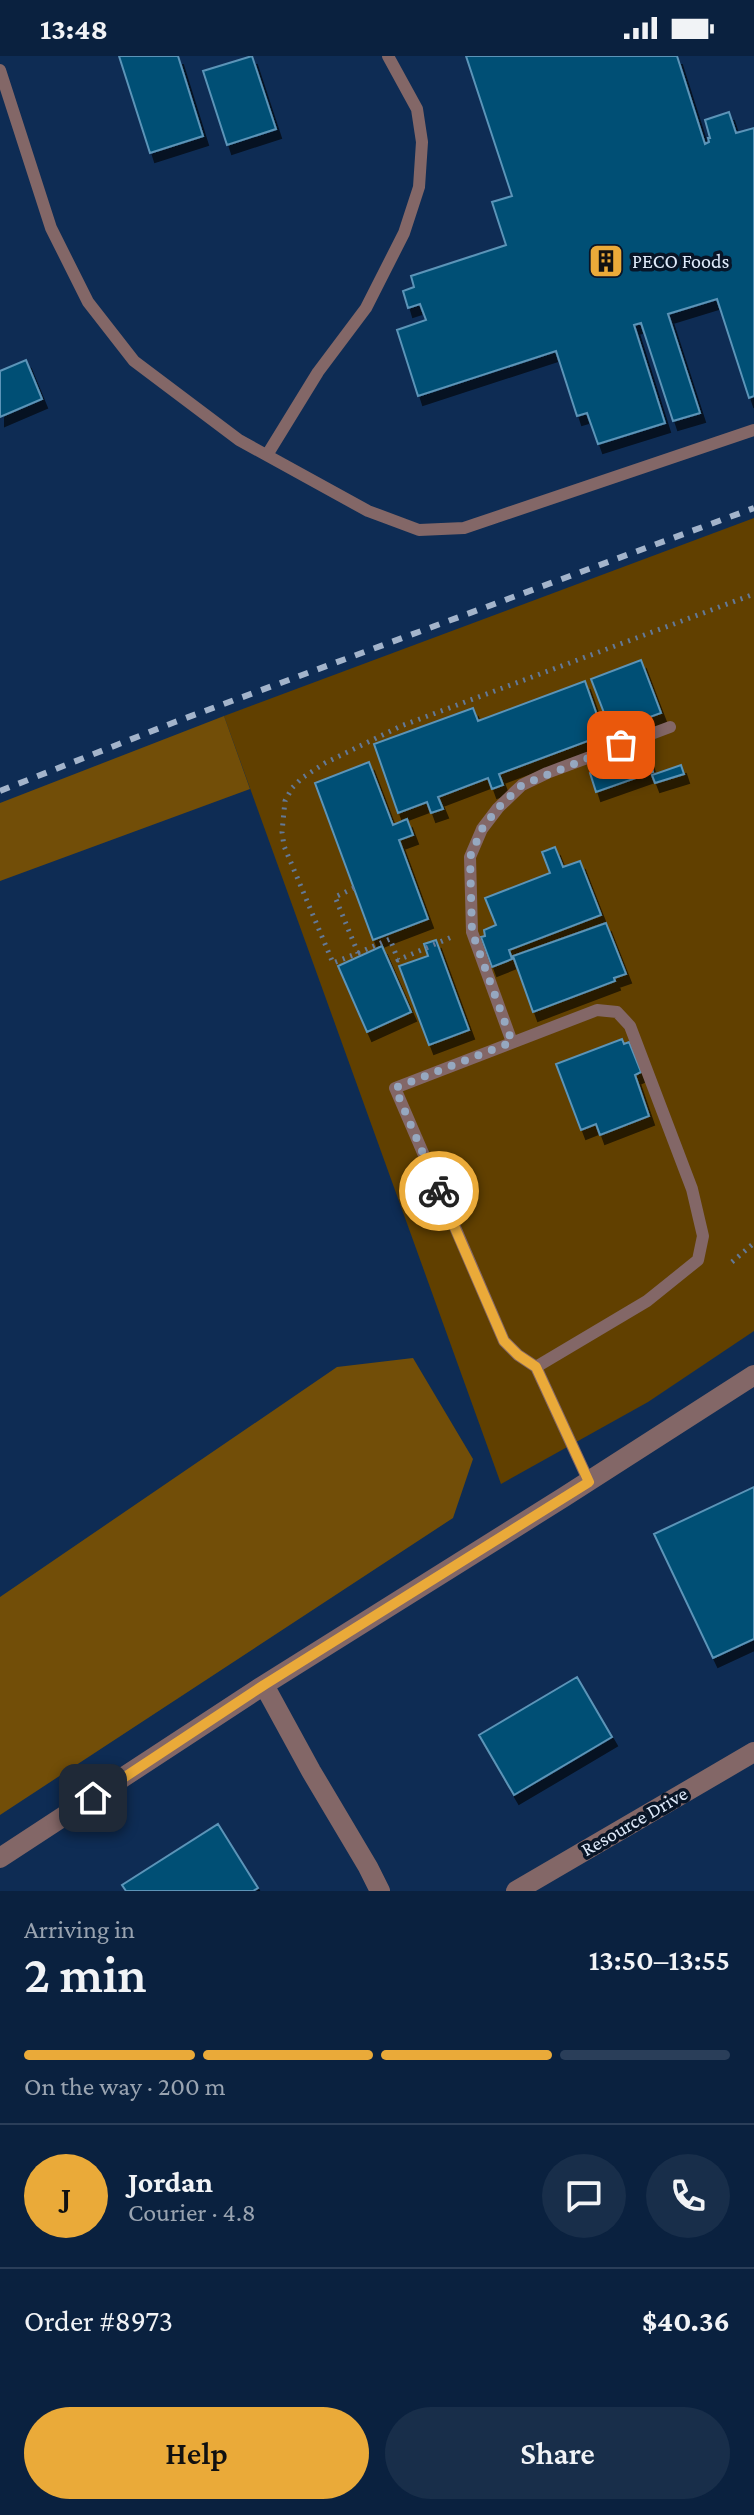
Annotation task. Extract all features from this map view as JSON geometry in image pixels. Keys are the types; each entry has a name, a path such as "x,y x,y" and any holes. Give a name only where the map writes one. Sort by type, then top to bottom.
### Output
{"street":[{"path":"0,1858 264,1685 754,1375"},
{"path":"264,1685 380,1891"},
{"name":"Resource Drive","path":"516,1891 754,1752"}],"lane":[{"path":"267,455 318,372 366,308 404,233 419,187 422,142 417,109 388,56"},
{"path":"0,70 51,228 88,302 134,361 239,440 368,511 419,530 464,528 754,430"},
{"path":"512,1042 472,932 470,857 482,829 522,785 670,727"},
{"path":"536,1367 647,1301 698,1260 703,1236 692,1189 630,1026 617,1012 597,1010 395,1088 504,1341 536,1367 589,1482"}],"path":[{"path":"354,888 335,897 358,953 333,963 284,846 285,801 302,778 325,763 401,726 754,594"},
{"path":"732,1262 754,1243"}],"shaded area":[{"path":"754,518 754,1331 648,1402 501,1484 224,716"},
{"path":"224,716 250,789 0,881 0,803"},
{"path":"413,1358 473,1459 453,1518 0,1815 0,1597 337,1367"}],"building":[{"path":"119,56 178,56 203,136 150,153"},
{"path":"252,56 276,129 227,145 203,71"},
{"name":"PECO Foods","path":"466,56 677,56 705,144 710,138 705,120 729,112 736,133 754,128 754,396 749,398 717,299 668,314 700,413 673,421 641,323 634,325 665,423 598,444 587,413 577,416 556,351 418,396 397,330 426,320 420,304 408,308 403,291 414,287 411,276 506,245 492,202 512,196"},
{"path":"26,360 42,399 0,417 0,371"},
{"path":"641,660 661,713 611,731 591,679"},
{"path":"585,681 604,735 499,774 503,785 492,789 488,778 438,797 443,809 431,813 427,802 398,813 374,744 473,708 478,721"},
{"path":"646,752 653,772 596,792 590,773"},
{"path":"369,762 393,825 407,819 413,835 399,840 428,919 373,940 315,783"},
{"path":"681,765 684,774 655,783 652,775"},
{"path":"555,847 563,867 580,861 601,915 509,950 512,959 492,967 481,937 485,936 484,930 496,925 485,898 550,873 542,852"},
{"path":"606,923 626,974 533,1012 513,956"},
{"path":"436,940 469,1030 429,1045 399,966 428,956 424,944"},
{"path":"382,946 411,1012 367,1032 338,966"},
{"path":"622,1039 624,1044 629,1042 641,1072 635,1075 649,1116 600,1135 596,1124 581,1130 556,1064"},
{"path":"754,1487 754,1639 713,1658 654,1534"},
{"path":"577,1677 612,1737 514,1795 479,1735"},
{"path":"218,1824 258,1888 253,1891 126,1891 122,1885"}],"railway":[{"path":"0,791 175,722 754,508"}],"way so far":[{"path":"439,1191 395,1088 512,1042 472,932 470,857 482,829 522,785 621,745"}],"place":[{"name":"PECO Foods","path":"606,261"}],"route":[{"path":"93,1798 264,1685 589,1482 536,1367 504,1341 439,1191"}]}
